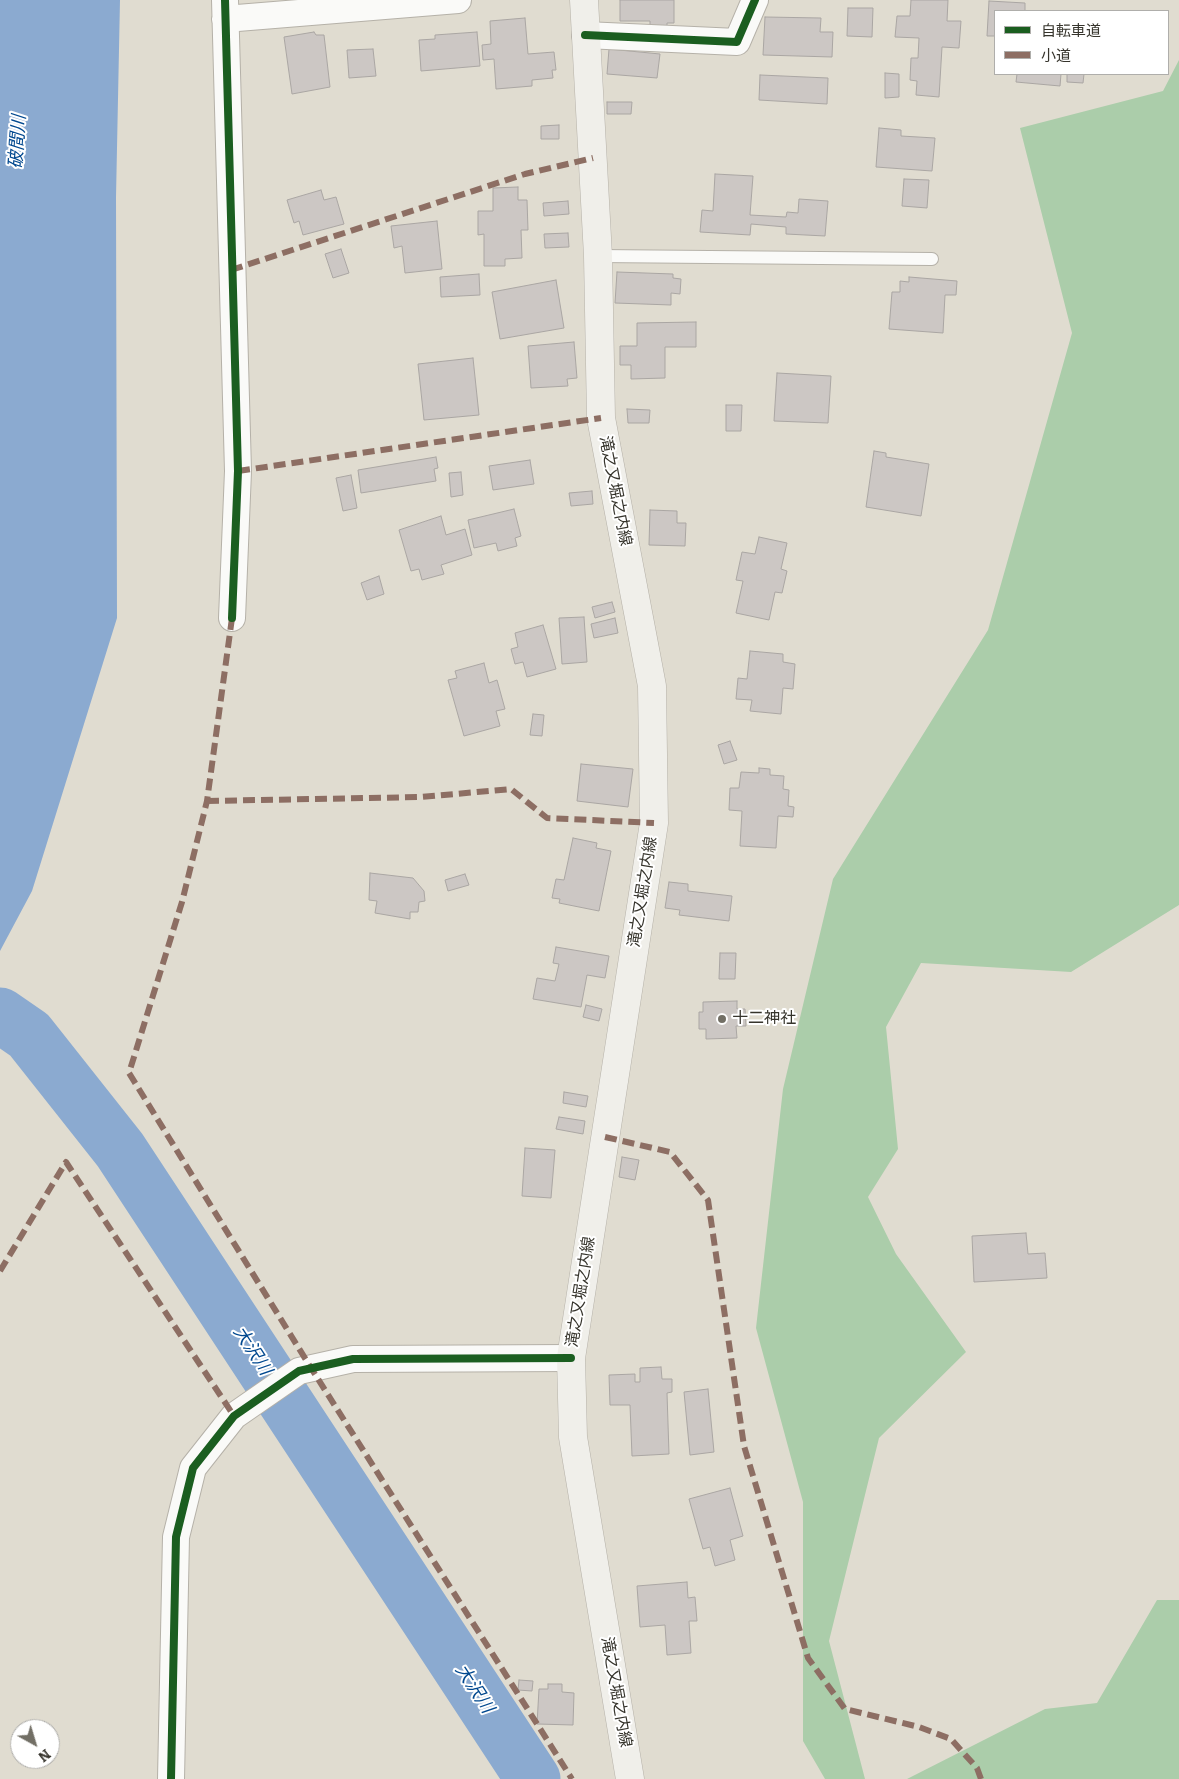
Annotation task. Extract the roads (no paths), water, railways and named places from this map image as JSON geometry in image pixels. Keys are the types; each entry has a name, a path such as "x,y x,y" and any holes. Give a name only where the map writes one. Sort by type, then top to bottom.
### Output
{"main road":[{"name":"滝之又堀之内線","path":"584,0 598,256 601,418 652,686 654,823 571,1358 572,1438 630,1779"}],"street":[{"path":"232,618 238,471 225,10 458,0"},
{"path":"586,35 737,42 754,0"},
{"path":"171,1779 176,1537 193,1468 236,1414 299,1370 353,1359 571,1358"}],"lane":[{"path":"598,256 932,259"}],"water":[{"name":"破間川","path":"0,0 120,0 116,197 117,618 32,891 0,951"}],"waterway":[{"name":"大沢川","path":"0,1015 29,1035 120,1150 533,1779"}],"place":[{"name":"十二神社","path":"722,1019"}]}
